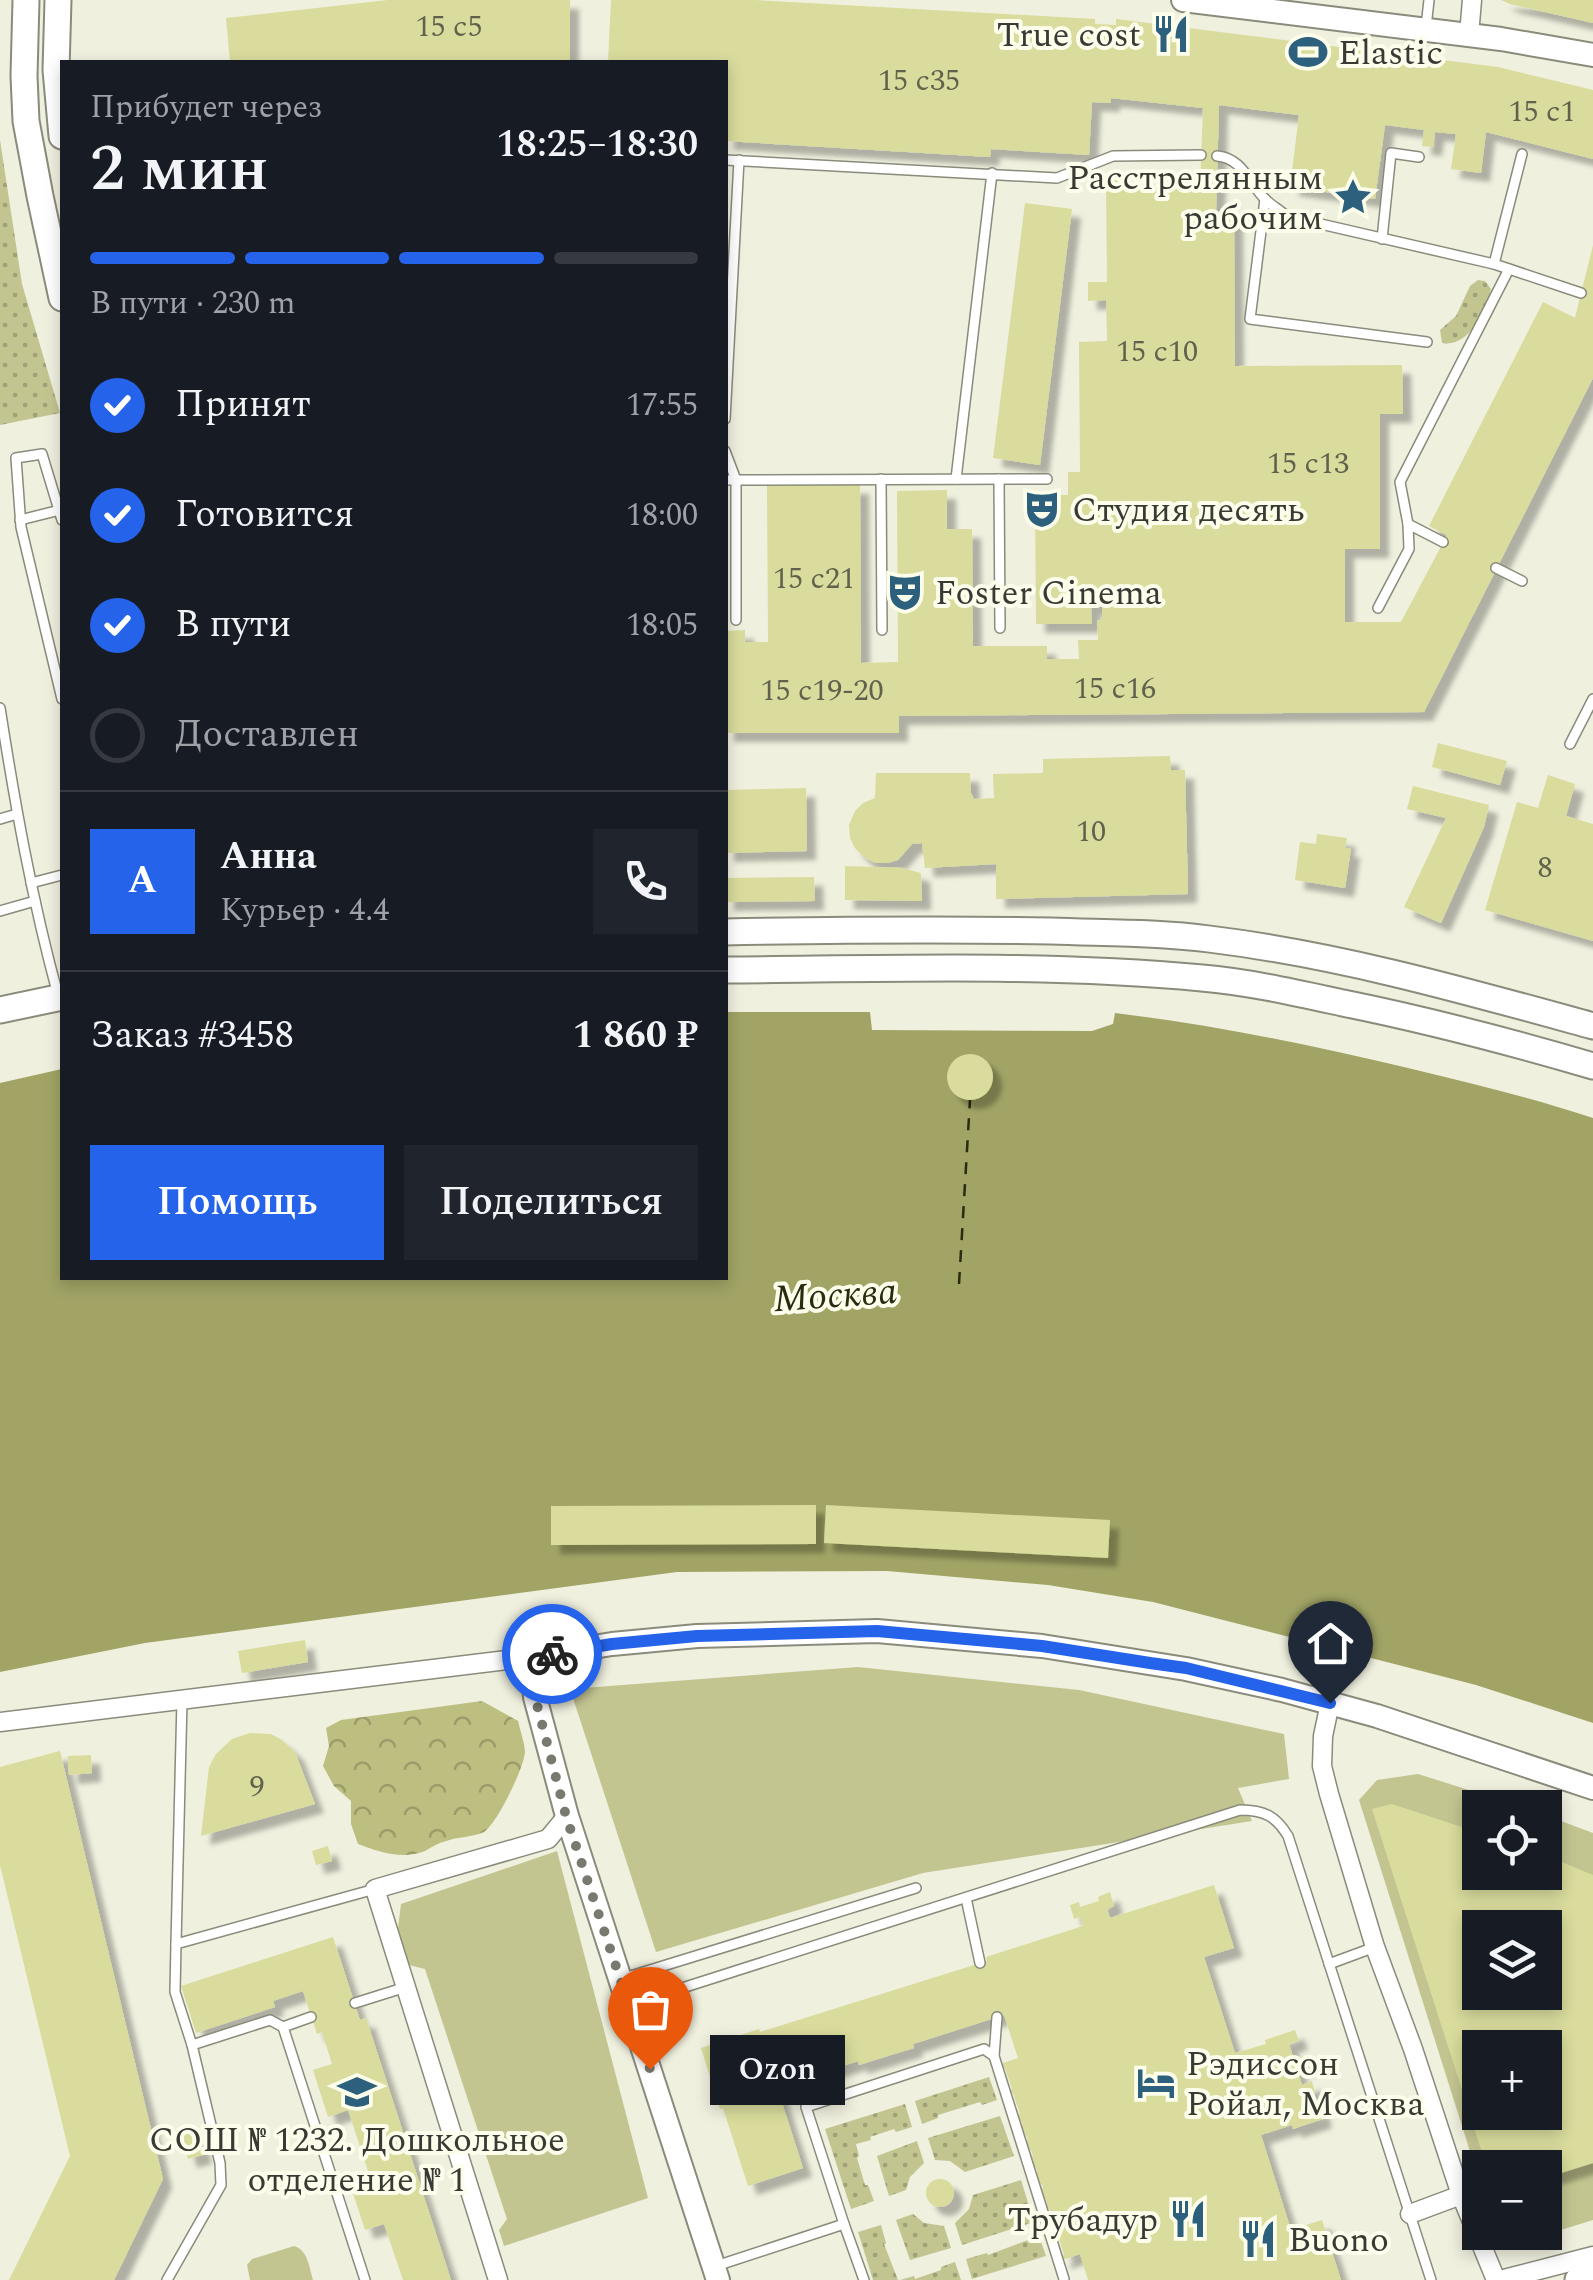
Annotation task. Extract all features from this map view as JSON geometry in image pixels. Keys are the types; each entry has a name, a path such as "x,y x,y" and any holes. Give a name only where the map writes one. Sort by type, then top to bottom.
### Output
{"main road":[{"path":"26,0 26,121 60,290"},
{"path":"58,0 56,70 60,114"},
{"path":"728,932 940,929 1206,938 1291,951 1426,980 1593,1026"},
{"path":"728,970 960,969 1205,978 1286,990 1420,1019 1593,1066"},
{"path":"0,1010 60,997"},
{"path":"1578,2280 1593,2270"}],"street":[{"path":"1183,0 1304,7 1593,55"},
{"path":"1468,36 1472,0"},
{"path":"0,1722 612,1644 697,1636 877,1631 1042,1646 1186,1668 1330,1703 1593,1788"},
{"path":"531,1657 535,1697 566,1816 716,2273"},
{"path":"1330,1703 1322,1736 1322,1766 1328,1794 1375,1947 1460,2194 1498,2280 1593,2256"},
{"path":"498,2280 375,1890 548,1839 566,1816"},
{"path":"1410,2214 1460,2194"}],"lane":[{"path":"1425,29 1429,0"},
{"path":"1382,239 1391,153 1419,157"},
{"path":"1494,264 1522,154"},
{"path":"728,160 1056,178 1113,156 1201,156"},
{"path":"1217,156 1228,156 1236,162 1265,199 1286,216 1494,264 1581,293"},
{"path":"728,338 739,160"},
{"path":"956,479 992,174"},
{"path":"1265,199 1250,319 1426,342"},
{"path":"1378,608 1408,549 1400,482 1509,269"},
{"path":"60,512 42,454 16,458 20,520 60,690"},
{"path":"881,479 882,630"},
{"path":"999,479 1000,628"},
{"path":"736,620 730,480 1047,479"},
{"path":"20,520 60,515"},
{"path":"1408,524 1443,542"},
{"path":"1496,568 1522,581"},
{"path":"1570,744 1593,698"},
{"path":"0,708 31,883 60,993"},
{"path":"0,819 17,814"},
{"path":"31,883 60,876"},
{"path":"0,911 35,902"},
{"path":"167,2280 221,2185 220,2162 175,1992 182,1700"},
{"path":"630,2005 1240,1810 1270,1814 1288,1836 1432,2280"},
{"path":"621,1979 916,1888"},
{"path":"176,1944 375,1890"},
{"path":"966,1898 980,1963"},
{"path":"1329,1964 1375,1947"},
{"path":"354,2004 406,1986"},
{"path":"997,2017 994,2056 1063,2280"},
{"path":"192,2045 270,2020 283,2026 311,2018"},
{"path":"283,2026 365,2280"},
{"path":"864,2280 806,2107 984,2049 994,2056"},
{"path":"716,2273 844,2224"}],"shaded area":[{"path":"0,140 22,284 60,413 0,425"},
{"path":"1478,280 1485,281 1491,289 1480,318 1460,340 1442,343 1440,330 1456,316 1470,286"},
{"path":"858,1667 1079,1690 1284,1734 1289,1779 1238,1788 1252,1821 923,1873 656,1952 570,1689"},
{"path":"1418,1774 1469,1790 1462,1790 1462,1890 1562,1890 1562,1821 1593,1833 1593,2220 1562,2230 1562,2150 1470,2150 1463,2130 1562,2130 1562,2030 1462,2030 1462,2126 1359,1800 1377,1780"},
{"path":"557,1851 648,2198 504,2246 499,2230 507,2219 425,1969 409,1965 398,1928 401,1904"},
{"path":"989,2077 997,2100 938,2115 922,2124 915,2101"},
{"path":"905,2104 912,2127 896,2132 894,2129 856,2144 865,2185 874,2201 851,2209 825,2129"},
{"path":"1000,2116 1014,2156 965,2172 950,2161 935,2160 928,2138"},
{"path":"917,2141 924,2163 910,2177 906,2190 889,2196 877,2156"},
{"path":"1021,2180 1034,2222 962,2245 955,2223 969,2209 973,2195"},
{"path":"913,2214 924,2223 944,2226 951,2248 910,2260 896,2220"},
{"path":"881,2225 898,2280 873,2280 858,2232"},
{"path":"1039,2236 1046,2256 972,2279 966,2259"},
{"path":"294,2246 305,2255 313,2280 250,2280 247,2265 252,2259"},
{"path":"955,2262 961,2280 900,2280 914,2276 915,2279"}],"green space":[{"path":"482,1701 518,1721 525,1751 509,1794 489,1827 480,1834 408,1855 358,1844 351,1824 351,1801 334,1786 323,1766 329,1746 326,1728 341,1720"}],"water":[{"name":"Москва","path":"728,1012 870,1012 872,1030 1092,1031 1113,1024 1115,1013 1336,1051 1593,1118 1593,1723 1476,1685 1153,1602 1048,1585 887,1571 677,1572 145,1643 0,1672 0,1083 60,1069 60,1280 728,1280"}],"building":[{"path":"388,0 570,0 570,60 230,60 226,18"},
{"path":"611,0 754,0 1095,19 1095,24 1116,25 1116,19 1498,67 1593,90 1593,159 1486,132 1481,173 1451,169 1456,134 1435,132 1433,147 1422,146 1424,130 1385,125 1375,199 1290,187 1299,115 1219,105 1216,214 1234,214 1235,366 1402,365 1403,414 1380,414 1380,549 1345,549 1345,622 1401,622 1447,535 1429,526 1543,302 1575,318 1593,245 1593,378 1424,712 899,716 899,733 728,733 728,631 745,630 745,642 768,642 767,485 860,485 861,663 898,662 897,491 947,490 947,529 972,529 973,646 1047,646 1047,659 1079,659 1078,640 1098,640 1097,620 1102,620 1102,607 1091,607 1092,624 1036,624 1035,495 1068,495 1068,472 1080,472 1079,342 1107,341 1106,300 1088,301 1088,282 1107,282 1106,187 1113,188 1113,180 1124,180 1124,188 1169,187 1169,179 1180,179 1180,187 1200,187 1203,108 1111,98 1111,103 1092,102 1089,155 991,149 990,157 728,141 728,60 608,60"},
{"path":"1501,0 1593,0 1593,23 1510,4"},
{"path":"1025,203 1072,209 1040,465 993,458"},
{"path":"1438,743 1507,761 1500,785 1432,767"},
{"path":"1170,756 1171,770 1185,770 1188,894 996,899 996,864 925,868 922,843 912,844 898,860 875,863 855,848 850,838 849,825 855,811 875,798 876,773 970,773 974,799 994,798 993,774 1043,773 1043,759"},
{"path":"1548,775 1575,784 1566,816 1593,824 1593,941 1485,910 1517,802 1538,808"},
{"path":"1413,786 1489,805 1484,827 1441,923 1404,907 1446,818 1407,809"},
{"path":"806,788 807,851 728,853 728,790"},
{"path":"1317,834 1347,838 1345,848 1351,849 1345,888 1295,880 1300,842 1316,844"},
{"path":"845,866 902,868 921,873 922,901 845,900"},
{"path":"814,877 815,901 728,902 728,878"},
{"path":"970,1054 986,1061 993,1077 986,1093 970,1100 954,1093 947,1077 954,1061"},
{"path":"816,1505 816,1544 551,1545 551,1506"},
{"path":"826,1505 1110,1520 1108,1558 824,1543"},
{"path":"305,1640 308,1662 242,1673 238,1651"},
{"path":"250,1733 271,1734 295,1752 315,1804 201,1836 209,1767 232,1739"},
{"path":"60,1751 163,2179 114,2280 9,2280 70,2156 0,1865 0,1767"},
{"path":"91,1755 92,1773 69,1775 68,1756"},
{"path":"1392,1804 1462,1827 1462,1890 1562,1890 1562,1862 1593,1875 1593,2163 1562,2173 1562,2150 1481,2150 1475,2130 1562,2130 1562,2030 1462,2030 1462,2090 1372,1809"},
{"path":"328,1846 332,1861 316,1865 312,1851"},
{"name":"Рэдиссон Ройал, Москва","path":"1214,1885 1234,1948 1204,1957 1235,2053 1295,2030 1299,2041 1289,2044 1294,2059 1304,2056 1307,2066 1297,2069 1302,2085 1312,2081 1315,2093 1305,2096 1310,2110 1320,2107 1323,2119 1261,2135 1291,2230 1322,2220 1341,2280 1088,2280 1080,2254 1062,2260 1064,2255 1046,2199 1043,2200 1042,2184 1039,2185 1035,2173 1038,2172 1033,2169 1033,2156 1017,2115 1020,2114 1013,2093 1010,2095 1012,2089 1005,2068 1000,2064 1018,2058 1004,2015 913,2044 914,2048 777,2087 803,2168 748,2186 701,2048 987,1961 986,1957 1083,1926 1080,1917 1074,1919 1070,1905 1079,1902 1080,1907 1099,1901 1098,1897 1110,1892 1114,1906 1107,1909 1110,1918"},
{"path":"333,1937 360,2020 366,2018 451,2280 403,2280 384,2224 365,2230 348,2178 368,2171 348,2110 328,2117 313,2070 332,2064 303,1991 273,2001 275,2007 196,2033 181,1986"},
{"path":"196,2128 203,2155 188,2159 181,2132"},
{"path":"940,2179 950,2183 954,2193 950,2203 940,2207 930,2203 926,2193 930,2183"}],"ferry route":[{"path":"959,1284 970,1100"}],"way so far":[{"path":"552,1654 531,1657 535,1697 566,1816 650,2069"}],"place":[{"name":"True cost","path":"1171,34"},
{"name":"Elastic","path":"1308,52"},
{"name":"Расстрелянным рабочим","path":"1353,197"},
{"name":"Студия десять","path":"1042,509"},
{"name":"Foster Cinema","path":"905,592"},
{"name":"Ozon","path":"650,2069"},
{"name":"Рэдиссон Ройал, Москва","path":"1156,2083"},
{"name":"СОШ № 1232. Дошкольное отделение № 1","path":"357,2092"},
{"name":"Трубадур","path":"1188,2219"},
{"name":"Buono","path":"1258,2239"}],"route":[{"path":"552,1654 697,1636 877,1631 1042,1646 1186,1668 1330,1703"}]}
